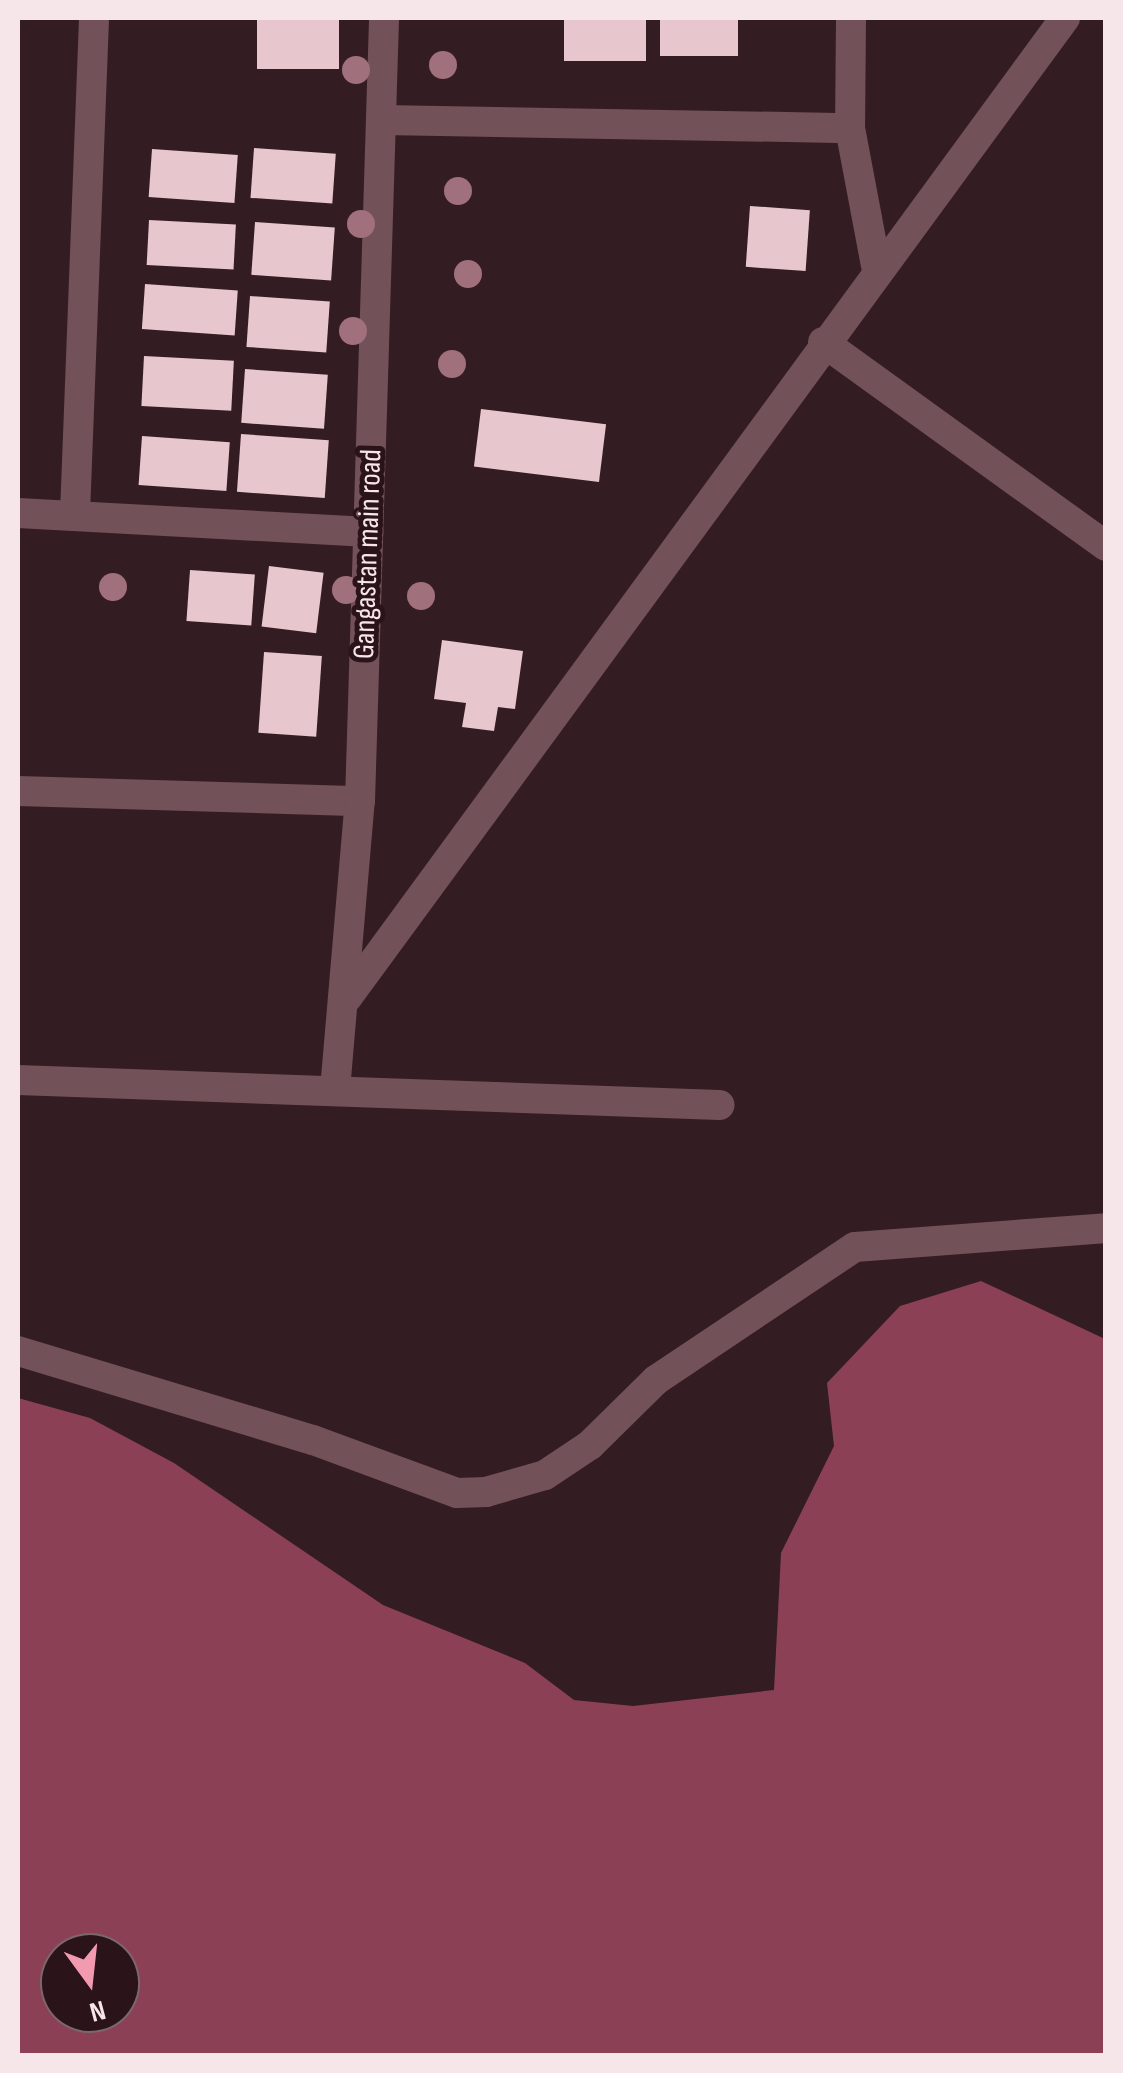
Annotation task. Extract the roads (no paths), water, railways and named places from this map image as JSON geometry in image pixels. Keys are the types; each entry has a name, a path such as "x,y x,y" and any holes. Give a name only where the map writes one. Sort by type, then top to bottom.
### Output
{"street":[{"path":"76,514 94,18"},
{"name":"Gangastan main road","path":"336,1090 360,801 384,18"},
{"path":"851,18 850,128 876,266"},
{"path":"346,998 876,266 1065,18"},
{"path":"383,120 850,128"},
{"path":"823,342 1106,546"},
{"path":"18,513 368,532"},
{"path":"18,791 360,801"},
{"path":"18,1080 720,1104"},
{"path":"18,1351 313,1440 457,1492 486,1492 560,1465 656,1380 855,1248 1106,1228"}]}
